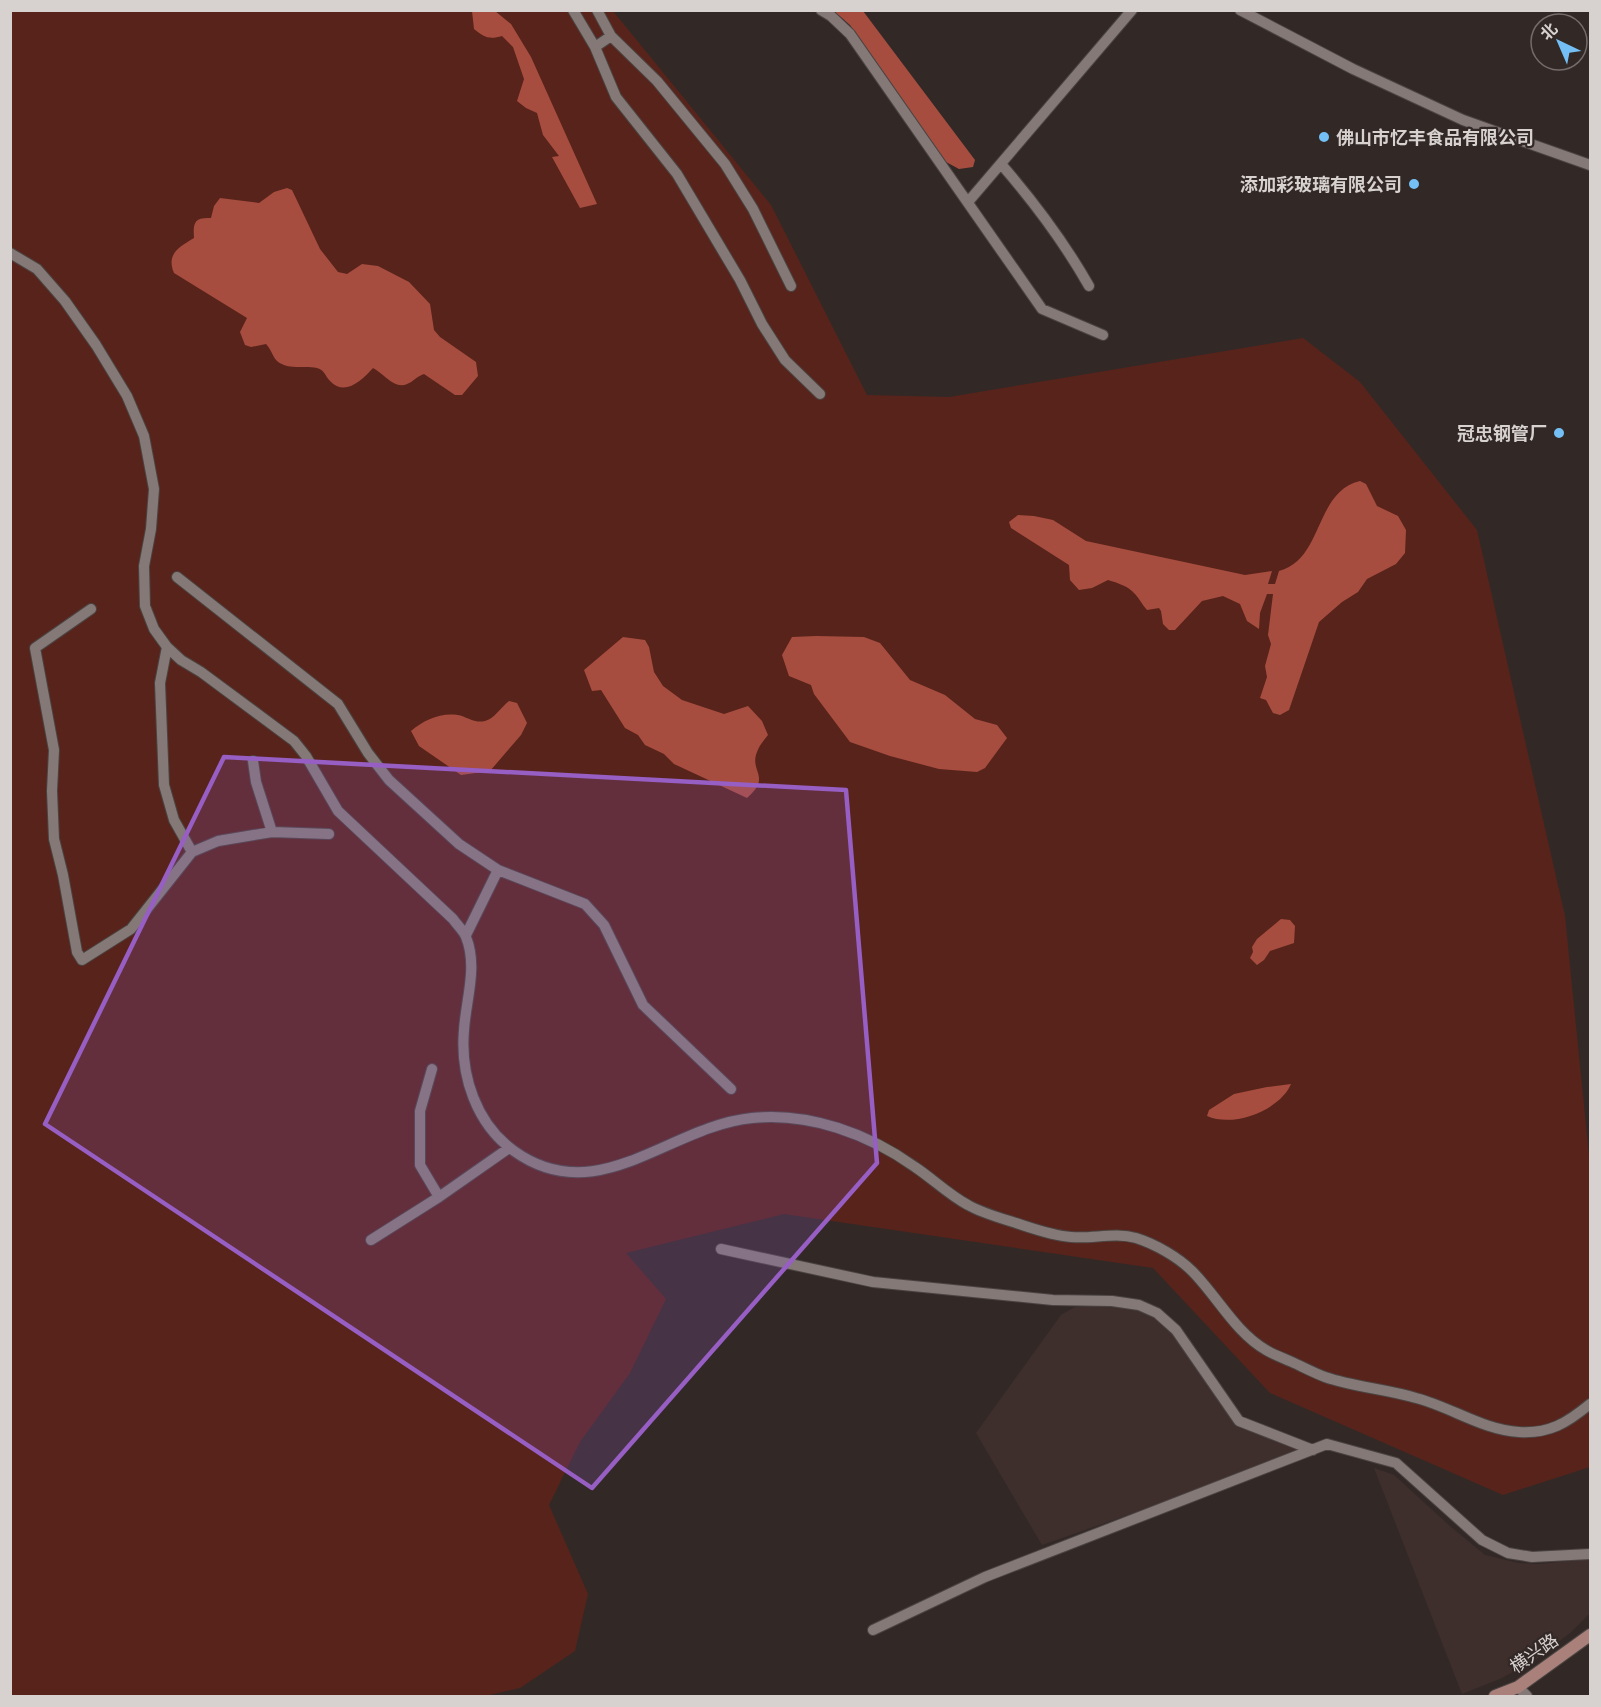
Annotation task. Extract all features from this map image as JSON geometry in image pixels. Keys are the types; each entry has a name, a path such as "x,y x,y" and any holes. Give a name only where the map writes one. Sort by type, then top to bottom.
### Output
{"main road":[{"name":"横兴路","path":"1495,1696 1518,1688 1590,1635"}],"street":[{"path":"573,10 596,47 616,97 677,174 740,279 762,324 785,360 820,394"},
{"path":"597,10 611,36 657,81 725,164 753,209 791,286"},
{"path":"821,10 850,34 1042,309 1103,336"},
{"path":"968,202 1132,10"},
{"path":"1240,10 1353,69 1464,120 1590,165"},
{"path":"1257,20 1263,10"},
{"path":"596,47 611,36"},
{"path":"1001,164 1032,200 1078,266 1089,286"},
{"path":"10,254 37,269 65,301 96,345 127,396 144,436 154,489 152,529 144,566 145,606 154,629 167,647 294,741 306,756 338,811 453,919 466,935 472,967 464,1032 470,1091 477,1108 509,1148 531,1163 561,1171 587,1173 608,1170 631,1162 717,1124 754,1118 805,1120 849,1131 891,1151 969,1206 1008,1220 1070,1237 1116,1235 1132,1237 1149,1243 1190,1269 1242,1330 1264,1349 1325,1377 1419,1398 1495,1429 1520,1432 1557,1428 1590,1404"},
{"path":"177,577 339,704 368,753 389,780 459,844 498,870 585,904 604,925 643,1005 731,1089"},
{"path":"91,609 35,648 54,750 52,791 54,839 77,952 82,960 131,929 192,852 218,841 272,832 329,834"},
{"path":"167,647 160,683 164,785 174,820 192,852"},
{"path":"253,761 256,782 272,832"},
{"path":"466,935 498,870"},
{"path":"432,1069 420,1111 420,1165 439,1197"},
{"path":"371,1240 439,1197 509,1148"},
{"path":"721,1249 873,1282 1053,1300 1112,1301 1139,1305 1156,1313 1176,1330 1239,1421 1312,1450"},
{"path":"873,1630 985,1576 1326,1444 1396,1463 1482,1540 1508,1553 1532,1557 1590,1554"},
{"path":"1518,1688 1527,1696"}],"highlighted area":[{"path":"224,757 846,790 877,1163 592,1488 45,1124"}],"shaded area":[{"path":"11,11 613,11 771,205 867,395 949,397 1303,338 1360,382 1477,530 1565,916 1590,1165 1590,1467 1503,1495 1270,1393 1153,1268 784,1214 626,1253 666,1299 630,1373 580,1442 549,1505 588,1594 575,1651 520,1688 485,1696 11,1696"},
{"path":"472,11 495,11 511,24 531,57 597,204 580,208 552,157 559,156 543,135 537,113 517,101 524,79 513,47 502,36 487,37 474,29"},
{"path":"834,11 863,11 975,160 973,167 959,169 946,162 850,25"},
{"path":"287,188 292,190 320,249 338,272 347,274 362,264 378,266 409,282 430,304 434,330 440,337 476,362 478,376 462,395 455,395 424,374 407,384 398,385 373,368 359,382 342,387 336,386 320,369 280,363 266,344 251,347 245,345 240,332 247,318 174,273 172,261 175,252 194,238 194,225 198,220 211,218 214,206 220,198 259,203 274,192"},
{"path":"1360,481 1366,484 1377,506 1398,516 1406,530 1405,553 1396,564 1367,579 1358,592 1342,602 1319,622 1289,710 1280,715 1273,713 1266,700 1260,698 1267,677 1265,666 1271,644 1268,635 1273,594 1267,594 1260,613 1259,629 1247,621 1240,604 1223,596 1202,601 1175,630 1169,630 1163,624 1159,608 1147,610 1135,594 1123,585 1108,580 1092,588 1079,590 1070,580 1069,565 1011,528 1009,522 1018,515 1034,516 1053,520 1086,541 1245,575 1272,571 1268,584 1275,584 1279,571 1294,564 1304,553 1334,498 1345,488"},
{"path":"623,637 645,640 649,647 654,672 663,686 682,700 724,714 748,706 762,721 768,735 755,759 758,784 747,798 674,764 664,754 645,745 638,735 625,728 601,690 592,691 584,670"},
{"path":"792,637 864,637 880,643 910,680 945,695 975,719 997,725 1007,738 985,768 977,772 939,769 850,742 814,694 811,685 789,676 782,655"},
{"path":"509,701 517,703 527,723 521,735 490,771 461,775 419,746 411,731 422,723 442,715 485,721"},
{"path":"1281,919 1290,920 1295,926 1294,943 1270,951 1257,965 1250,958 1253,952 1252,947 1257,939"},
{"path":"1291,1084 1277,1102 1255,1114 1230,1120 1207,1116 1209,1110 1234,1094"},
{"path":"1101,1305 1137,1308 1155,1315 1167,1326 1203,1373 1234,1420 1302,1451 1242,1475 1042,1545 976,1433 1061,1315 1075,1307"},
{"path":"1374,1468 1394,1475 1485,1555 1518,1563 1539,1564 1590,1559 1590,1613 1570,1633 1536,1659 1502,1678 1462,1694"}],"place":[{"name":"佛山市忆丰食品有限公司","path":"1324,137"},
{"name":"添加彩玻璃有限公司","path":"1414,184"},
{"name":"冠忠钢管厂","path":"1559,433"}]}
